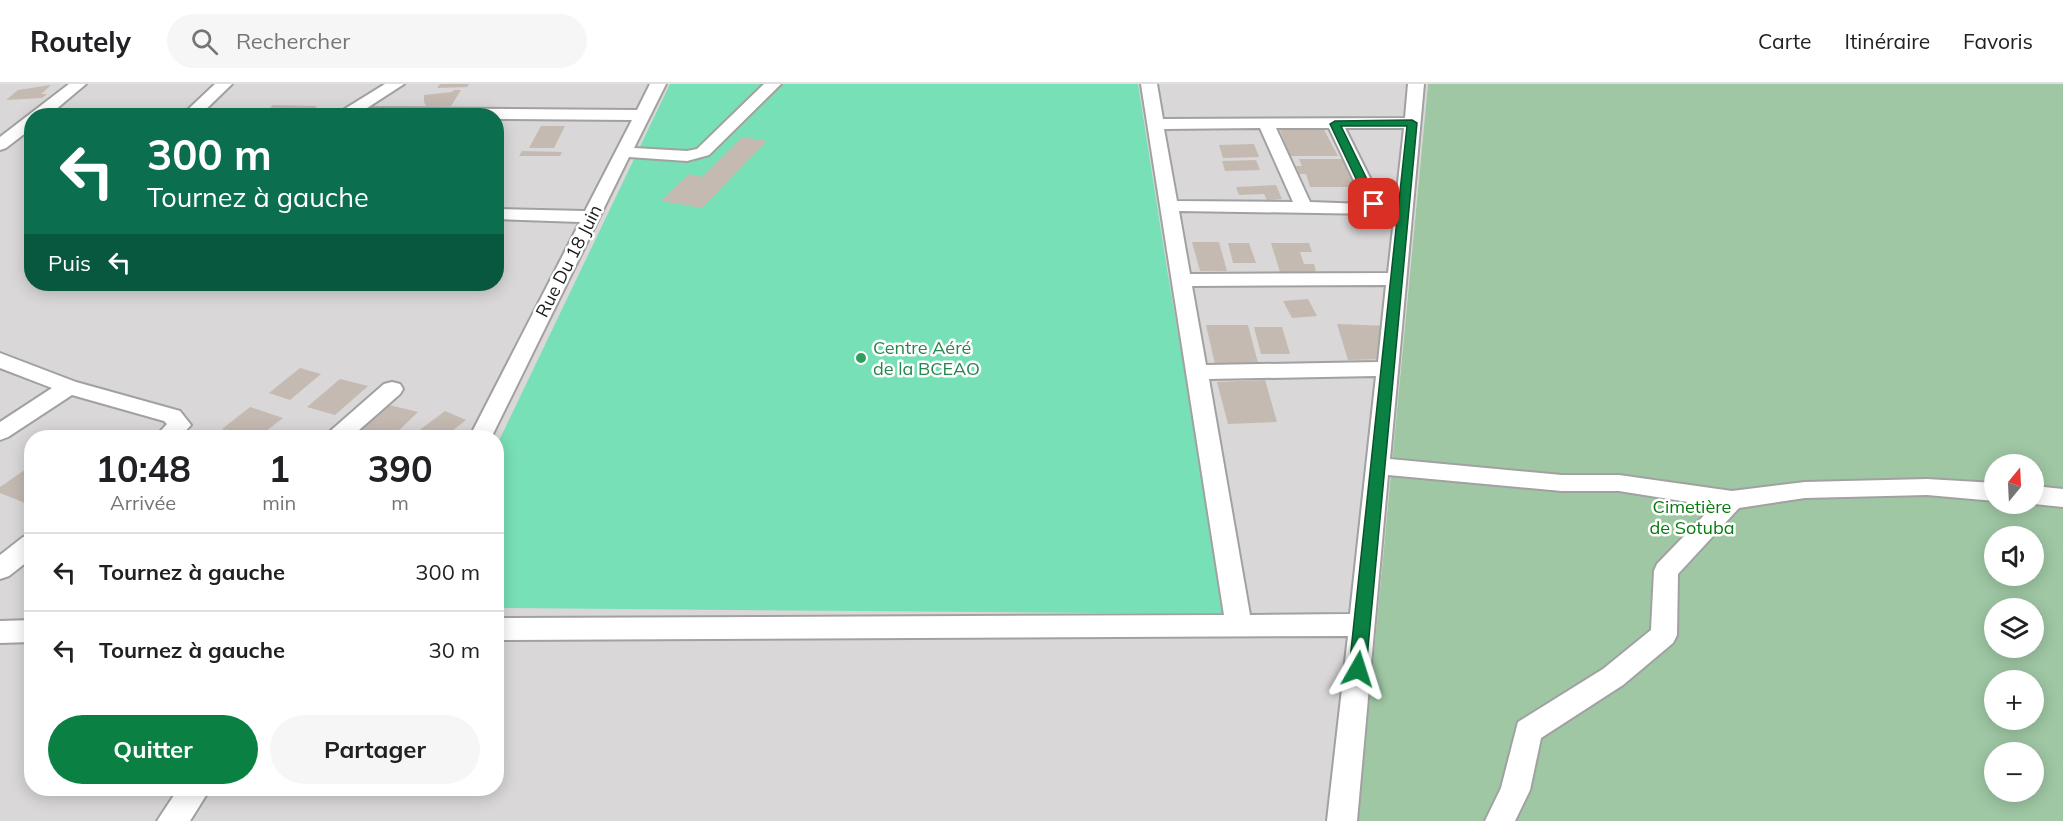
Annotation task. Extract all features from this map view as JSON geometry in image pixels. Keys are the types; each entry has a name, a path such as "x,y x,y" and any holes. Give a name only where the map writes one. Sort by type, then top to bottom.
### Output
{"street":[{"path":"48,108 78,84"},
{"path":"198,108 224,84"},
{"path":"357,108 396,84"},
{"name":"Rue Du 18 Juin","path":"484,430 658,84"},
{"path":"624,152 687,156 703,152 773,84"},
{"path":"1149,84 1239,625"},
{"path":"1342,821 1416,84"},
{"path":"504,115 643,115"},
{"path":"1156,124 1412,123"},
{"path":"1266,124 1304,207"},
{"path":"1169,206 1372,210 1374,204 1335,124"},
{"path":"0,145 24,126"},
{"path":"504,214 591,217"},
{"path":"1181,280 1397,279"},
{"path":"0,360 69,387 172,416 180,425 174,430"},
{"path":"1197,372 1388,369"},
{"path":"0,432 69,387"},
{"path":"345,430 392,389"},
{"path":"1378,466 1562,483 1619,483 1732,500 1805,490 1927,487 1984,491"},
{"path":"2044,496 2063,498"},
{"path":"1500,821 1515,790 1528,731 1613,677 1664,635 1666,571 1732,500"},
{"path":"0,569 24,550"},
{"path":"504,629 1362,625"},
{"path":"0,632 24,631"},
{"path":"172,821 190,796"}],"shaded area":[{"path":"0,84 1428,84 1358,821 0,821"}],"green space":[{"name":"Centre Aéré de la BCEAO","path":"670,84 1138,84 1226,614 504,608 504,430"},
{"name":"Cimetière de Sotuba","path":"1428,84 2063,84 2063,821 1358,821"}],"building":[{"path":"440,84 469,84 467,87 437,88"},
{"path":"51,85 41,94 47,94 42,98 6,100 18,90"},
{"path":"461,90 451,106 426,106 424,102 424,95"},
{"path":"273,105 317,106 315,108 270,108"},
{"path":"541,126 565,126 554,148 529,148"},
{"path":"1323,128 1338,156 1290,156 1280,130"},
{"path":"742,137 767,141 702,208 661,201 689,174 702,177"},
{"path":"1254,144 1259,157 1223,158 1219,145"},
{"path":"522,151 562,152 560,156 519,156"},
{"path":"1299,159 1345,159 1356,187 1310,187 1306,174 1299,174 1296,166 1302,166"},
{"path":"1256,160 1260,170 1225,171 1222,161"},
{"path":"1276,185 1282,199 1267,200 1264,194 1239,195 1236,187"},
{"path":"1192,242 1219,242 1227,271 1200,271"},
{"path":"1228,243 1249,243 1256,263 1233,263"},
{"path":"1271,243 1309,243 1312,252 1300,252 1304,264 1314,264 1316,272 1280,272"},
{"path":"1308,299 1317,316 1292,318 1283,301"},
{"path":"1337,324 1389,326 1385,359 1348,360"},
{"path":"1206,325 1248,325 1258,363 1215,364"},
{"path":"1254,327 1282,327 1290,354 1261,354"},
{"path":"300,368 321,374 290,400 269,393"},
{"path":"340,379 368,386 335,415 307,407"},
{"path":"1265,380 1277,422 1228,424 1217,382"},
{"path":"385,404 418,412 399,430 355,430"},
{"path":"250,407 283,418 267,430 222,429"},
{"path":"445,411 466,420 453,430 420,430"},
{"path":"24,470 24,503 0,493 0,487"}],"place":[{"name":"Centre Aéré de la BCEAO","path":"861,358"}],"route":[{"path":"1358,669 1412,123 1335,124 1374,204"}]}
